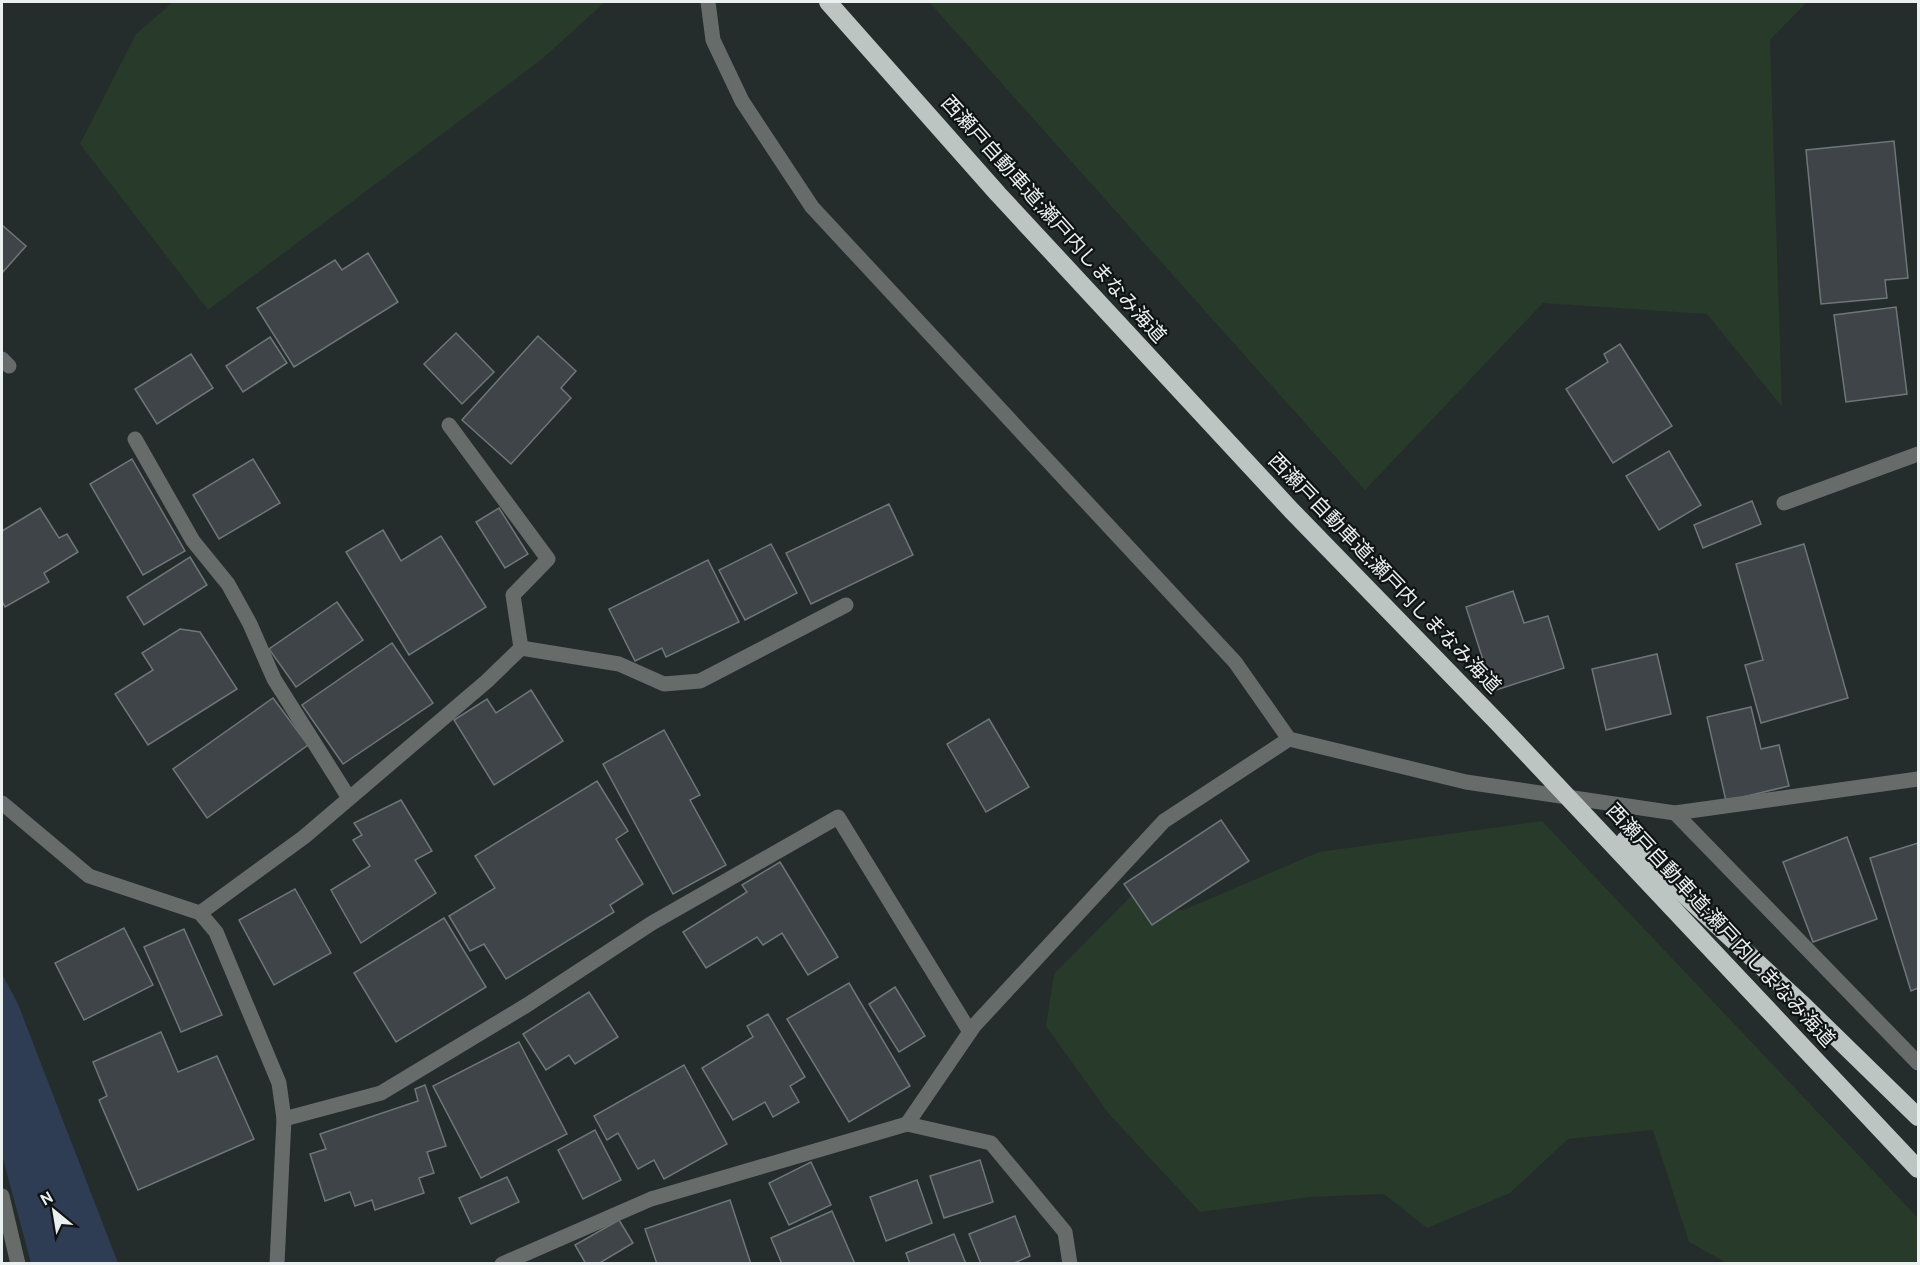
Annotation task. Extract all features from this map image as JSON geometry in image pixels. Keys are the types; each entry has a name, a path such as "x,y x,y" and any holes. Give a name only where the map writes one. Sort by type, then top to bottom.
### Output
{"highway":[{"name":"西瀬戸自動車道;瀬戸内しまなみ海道","path":"828,2 998,194 1275,493 1498,723 1918,1169"},
{"path":"1498,723 1801,1003 1918,1117"}],"street":[{"path":"708,2 713,40 742,101 812,207 1235,662 1288,739 1466,782 1675,813 1918,779"},
{"path":"449,425 548,559 513,595 521,648"},
{"path":"135,439 193,541 228,584 250,624 274,679 349,798"},
{"path":"1784,503 1918,454"},
{"path":"521,648 619,664 664,684 700,681 846,606"},
{"path":"200,913 304,837 487,681 521,648"},
{"path":"907,1124 974,1026 1164,820 1288,739"},
{"path":"2,803 89,876 200,913 216,932 279,1083 285,1119 277,1263"},
{"path":"1675,813 1918,1062"},
{"path":"285,1119 381,1093 527,1005 652,923 838,817 969,1032"},
{"path":"502,1263 651,1199 907,1124 992,1143 1065,1232 1070,1263"},
{"path":"2,1196 18,1263"}],"green space":[{"path":"173,2 605,2 542,59 208,310 80,144 136,34"},
{"path":"929,2 1807,2 1770,40 1782,407 1707,314 1543,303 1365,490"},
{"path":"1542,821 1918,1218 1918,1263 1727,1263 1689,1242 1653,1130 1568,1139 1510,1193 1427,1228 1384,1194 1310,1197 1200,1212 1109,1114 1046,1026 1054,974 1133,894 1149,911 1184,910 1319,852"}],"water":[{"path":"2,974 18,1004 118,1263 31,1263 2,1155"}],"building":[{"path":"1894,141 1908,278 1885,280 1887,298 1821,304 1806,150"},
{"path":"2,225 26,246 2,273"},
{"path":"368,253 398,302 294,367 257,308 335,260 342,270"},
{"path":"1896,307 1907,394 1846,402 1834,315"},
{"path":"456,333 494,372 462,404 424,364"},
{"path":"538,336 576,371 561,388 571,398 511,464 462,420"},
{"path":"270,337 287,363 243,392 226,366"},
{"path":"1620,344 1672,426 1613,463 1566,389 1608,362 1604,354"},
{"path":"191,354 213,388 157,424 135,389"},
{"path":"1669,451 1701,505 1659,530 1626,476"},
{"path":"132,459 185,551 143,575 90,484"},
{"path":"253,459 280,503 219,539 193,495"},
{"path":"1752,501 1761,524 1703,548 1694,525"},
{"path":"889,504 913,555 811,604 786,553"},
{"path":"40,508 59,538 67,534 78,552 44,573 49,582 5,607 2,601 2,531"},
{"path":"499,508 528,554 505,568 476,522"},
{"path":"383,530 401,561 441,536 486,607 409,655 346,552"},
{"path":"771,544 797,593 745,620 719,570"},
{"path":"1804,544 1848,698 1761,723 1745,665 1763,660 1736,564"},
{"path":"190,557 207,585 144,625 127,597"},
{"path":"708,560 739,622 666,657 662,648 635,661 609,609"},
{"path":"1513,591 1524,623 1548,616 1564,668 1493,691 1466,607"},
{"path":"337,602 363,640 296,687 269,649"},
{"path":"180,629 200,632 237,689 148,745 115,694 153,670 142,653"},
{"path":"392,643 433,703 343,764 302,705"},
{"path":"1657,654 1671,714 1606,730 1592,669"},
{"path":"531,690 563,741 494,785 454,720 487,699 496,713"},
{"path":"273,698 308,745 207,818 173,769"},
{"path":"1751,707 1761,749 1779,745 1789,786 1726,801 1707,717"},
{"path":"989,719 1029,787 986,812 947,744"},
{"path":"664,730 700,795 690,800 726,865 673,894 603,764"},
{"path":"597,781 628,831 616,839 643,884 610,905 614,912 506,979 484,944 470,951 449,916 495,888 475,856"},
{"path":"401,800 432,851 415,860 436,893 361,943 331,890 370,866 353,840 362,835 354,823"},
{"path":"1221,820 1249,861 1152,925 1124,884"},
{"path":"1847,837 1877,919 1813,942 1783,862"},
{"path":"1918,843 1918,988 1911,991 1870,858"},
{"path":"780,862 838,957 808,975 782,933 763,945 757,937 706,968 683,932 747,892 742,885"},
{"path":"295,889 331,953 274,985 239,920"},
{"path":"444,918 486,987 396,1042 354,973"},
{"path":"124,928 153,985 84,1020 55,963"},
{"path":"184,929 222,1015 181,1032 144,947"},
{"path":"849,983 910,1086 849,1122 787,1019"},
{"path":"895,987 925,1036 899,1052 869,1004"},
{"path":"589,992 618,1037 575,1064 569,1055 546,1070 523,1034"},
{"path":"768,1014 805,1077 790,1086 799,1102 773,1117 765,1102 733,1120 702,1068 753,1037 747,1026"},
{"path":"161,1032 178,1072 217,1056 254,1139 138,1190 99,1100 107,1096 93,1062"},
{"path":"519,1042 567,1134 481,1178 433,1086"},
{"path":"684,1065 727,1144 664,1179 654,1160 638,1169 618,1133 607,1140 594,1116"},
{"path":"425,1085 446,1146 427,1152 434,1173 419,1178 424,1193 375,1210 372,1200 355,1206 350,1192 325,1201 310,1154 326,1149 320,1134 418,1101 415,1089"},
{"path":"595,1130 621,1180 583,1199 558,1150"},
{"path":"980,1160 993,1202 944,1218 930,1176"},
{"path":"811,1162 831,1205 789,1225 769,1183"},
{"path":"507,1177 519,1202 471,1224 459,1198"},
{"path":"917,1180 932,1223 886,1241 870,1197"},
{"path":"730,1200 751,1264 657,1264 645,1229"},
{"path":"832,1211 855,1264 782,1264 771,1238"},
{"path":"1015,1216 1030,1256 1012,1264 981,1264 969,1234"},
{"path":"619,1220 633,1243 598,1264 586,1264 575,1245"},
{"path":"954,1234 966,1264 910,1264 906,1253"}]}
